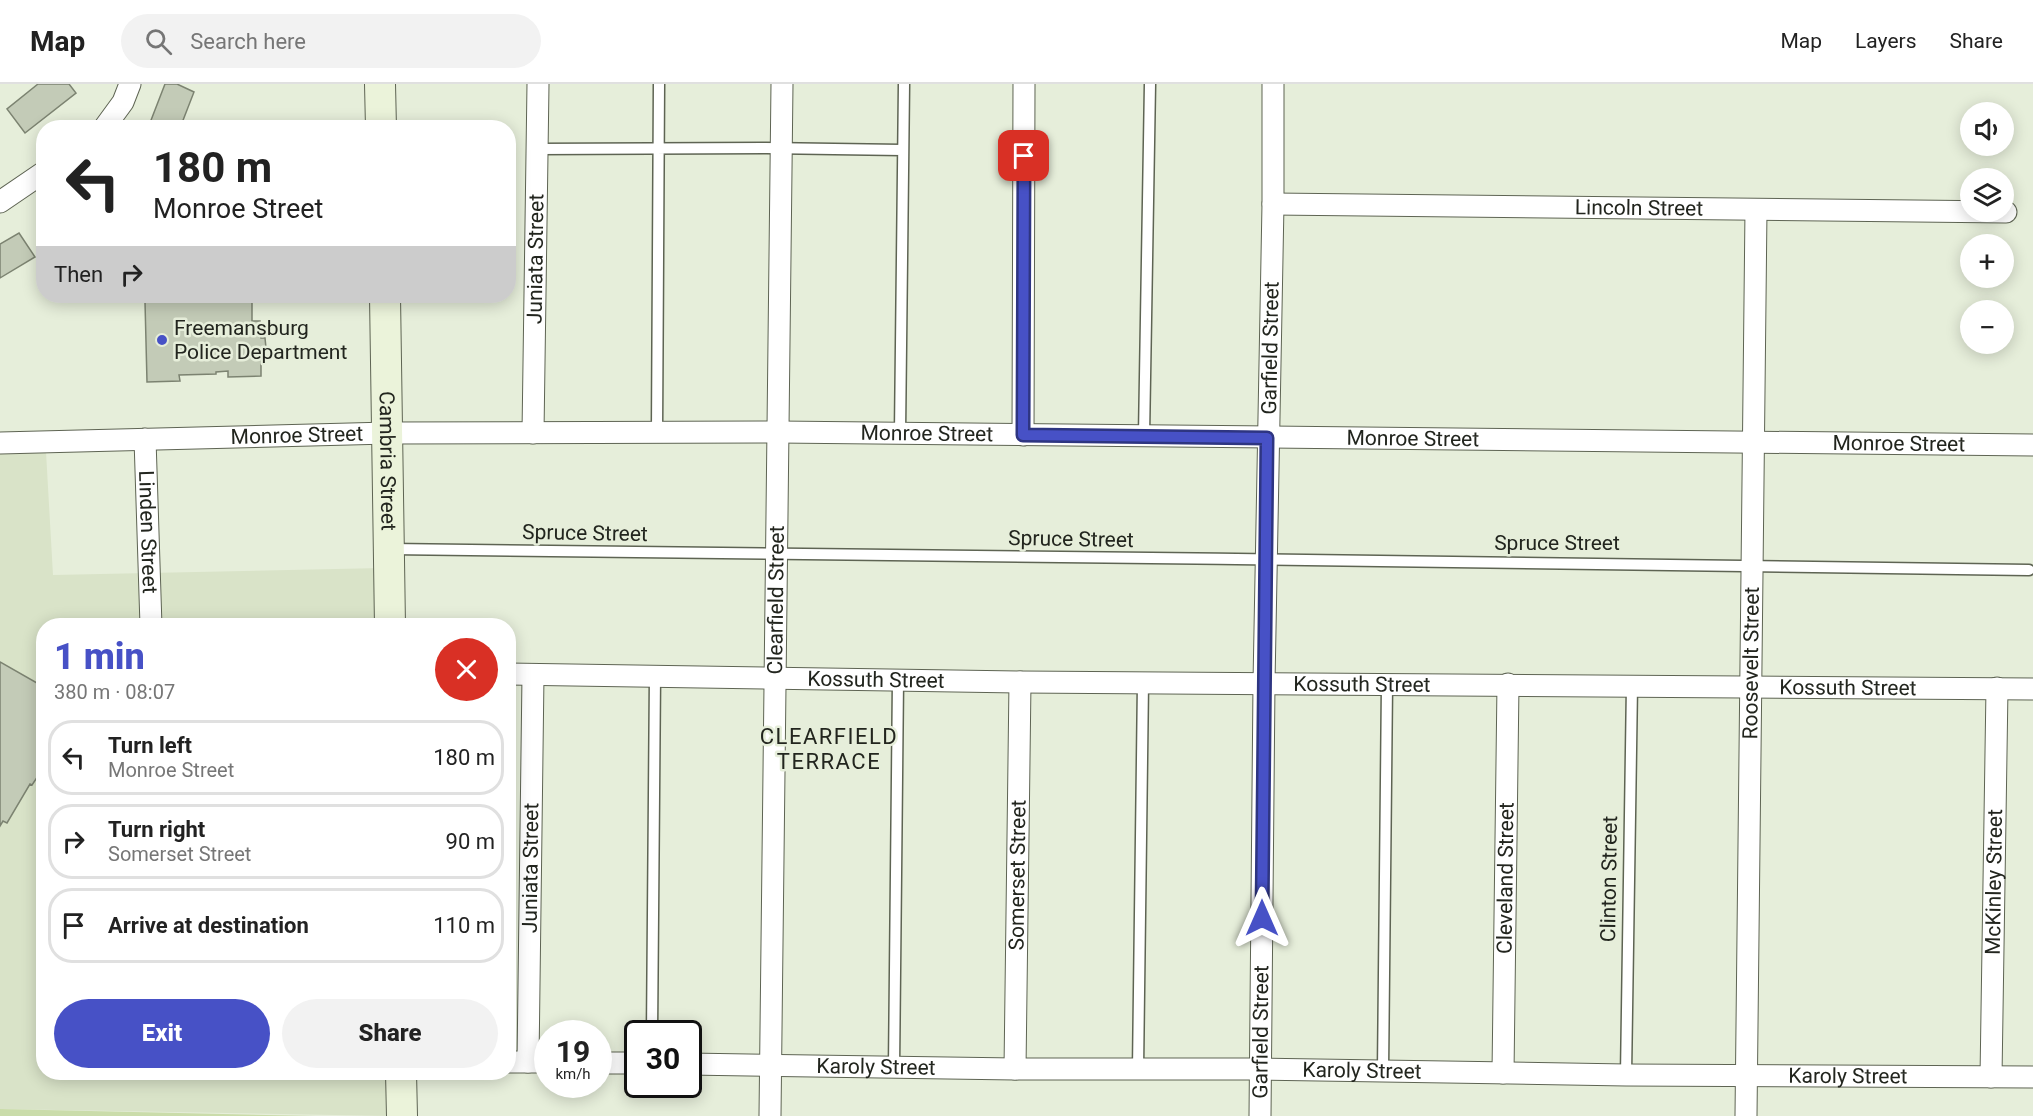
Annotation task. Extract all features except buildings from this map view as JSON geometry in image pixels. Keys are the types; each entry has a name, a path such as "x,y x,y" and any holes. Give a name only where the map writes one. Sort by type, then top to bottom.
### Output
{"street":[{"path":"110,120 123,102 130,84"},
{"path":"380,84 381,120"},
{"name":"Juniata Street","path":"533,433 538,84"},
{"name":"Clearfield Street","path":"770,1116 782,84"},
{"path":"1023,435 1024,84"},
{"name":"Garfield Street","path":"1260,1116 1263,683 1273,204 1273,84"},
{"path":"0,202 36,177"},
{"name":"Lincoln Street","path":"1273,204 1960,212"},
{"name":"Roosevelt Street","path":"1746,1116 1756,210"},
{"name":"Cambria Street","path":"385,303 390,618"},
{"name":"Monroe Street","path":"0,443 388,434 778,432 2033,445"},
{"name":"Linden Street","path":"145,439 152,618"},
{"name":"Kossuth Street","path":"516,675 655,675 1020,682 2033,689"},
{"name":"Juniata Street","path":"528,1062 534,675"},
{"name":"Somerset Street","path":"1015,1069 1020,682"},
{"name":"Cleveland Street","path":"1503,1073 1509,684"},
{"name":"McKinley Street","path":"1992,1077 1997,688"},
{"name":"Karoly Street","path":"702,1064 894,1068 1260,1069 2033,1077"},
{"path":"401,1080 402,1116"}],"lane":[{"path":"657,432 659,84"},
{"path":"900,433 904,84"},
{"path":"1144,436 1150,84"},
{"path":"537,149 902,150"},
{"name":"Spruce Street","path":"389,549 776,556 1752,565 2029,570"},
{"path":"652,1020 655,675"},
{"path":"894,1068 898,680"},
{"path":"1138,1069 1143,682"},
{"path":"1383,1071 1387,684"},
{"name":"Clinton Street","path":"1626,1074 1632,685"}],"shaded area":[{"path":"46,452 53,575 382,568 383,618 36,618 36,1080 389,1080 390,1116 0,1109 0,453"}],"green space":[{"path":"0,1109 316,1116 0,1116"}],"place":[{"name":"Freemansburg Police Department","path":"162,340"}],"district":[{"name":"CLEARFIELD TERRACE","path":"829,748"}],"route":[{"path":"1024,156 1023,435 1267,438 1262,918"}]}
